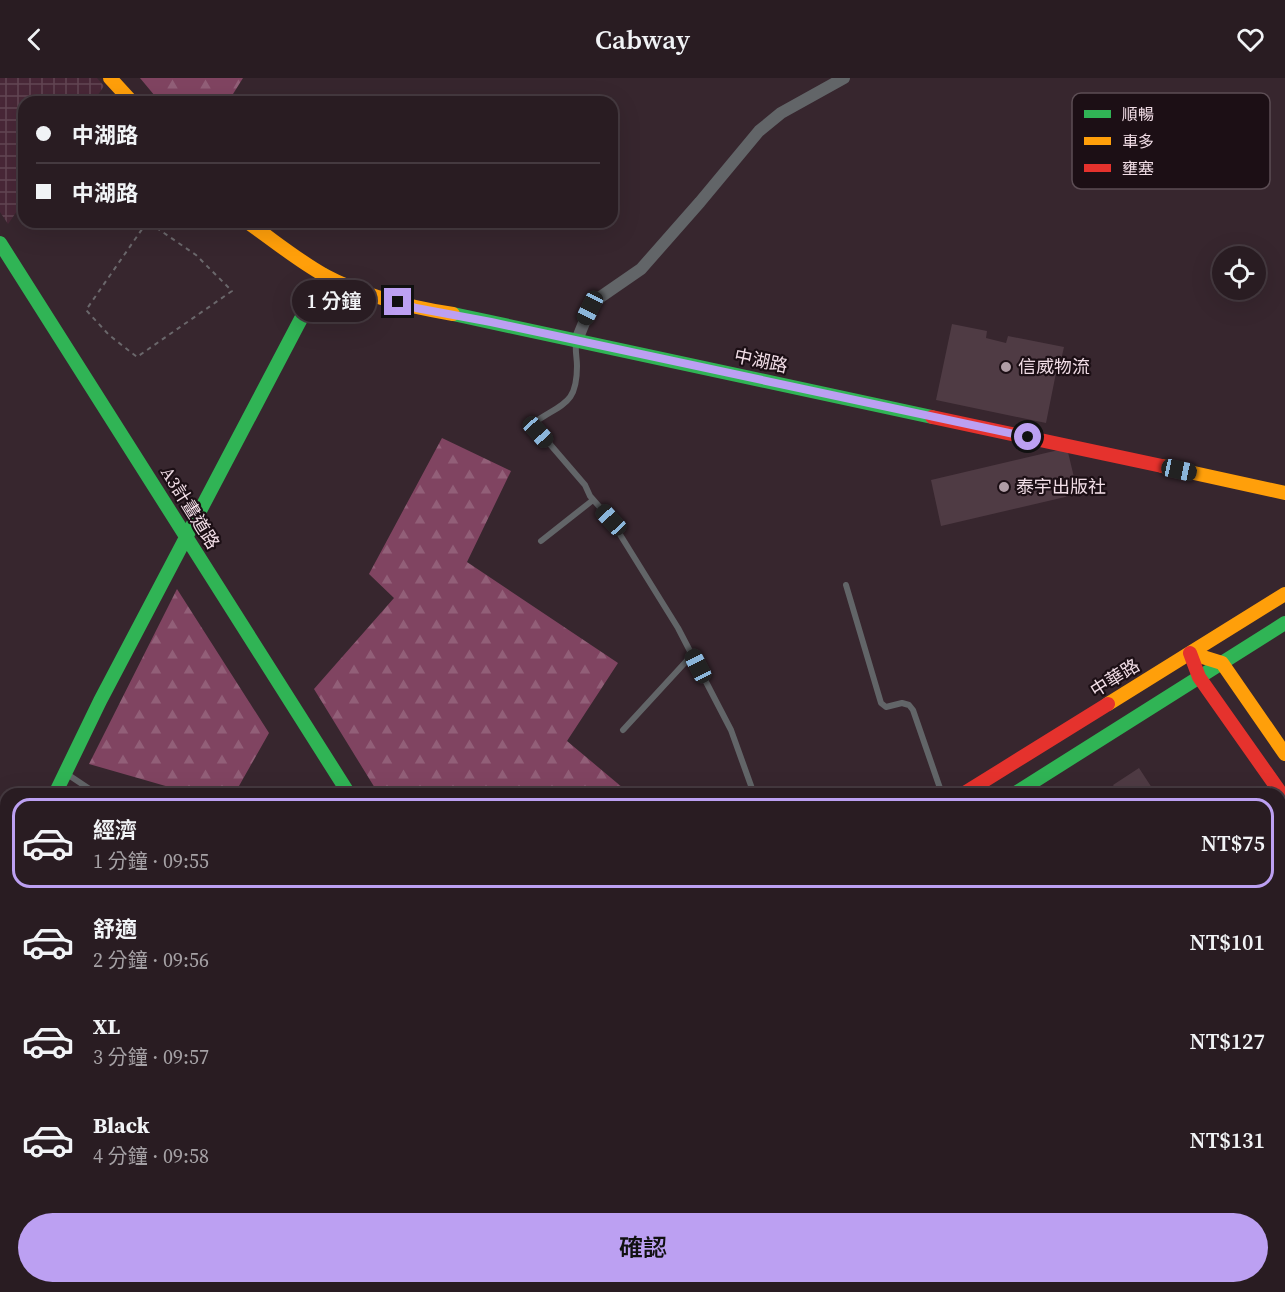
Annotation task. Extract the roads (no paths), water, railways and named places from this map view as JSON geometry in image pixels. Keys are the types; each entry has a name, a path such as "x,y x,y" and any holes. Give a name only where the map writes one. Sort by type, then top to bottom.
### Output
{"street":[{"path":"110,78 126,96"},
{"path":"577,340 590,308 641,269 759,130 781,113 844,78"},
{"name":"中湖路","path":"256,228 324,275 364,292 416,308 577,340 1285,493"},
{"name":"A3計畫道路","path":"0,243 345,788"},
{"path":"57,788 324,275"},
{"name":"中華路","path":"973,788 1285,594"},
{"path":"1023,788 1285,623"},
{"path":"1190,653 1222,663 1285,754"},
{"path":"1190,653 1199,677 1277,788"}],"lane":[{"path":"577,340 575,346 577,366 573,394 569,401 538,420 536,429 585,485 593,500 611,520 644,570 693,655 731,730 752,788"},
{"path":"541,541 593,500"},
{"path":"846,585 881,703 886,707 902,703 909,705 913,710 940,788"},
{"path":"623,730 693,655"},
{"path":"64,772 88,788"}],"place":[{"name":"信威物流","path":"1006,367"},
{"name":"泰宇出版社","path":"1004,487"}]}
